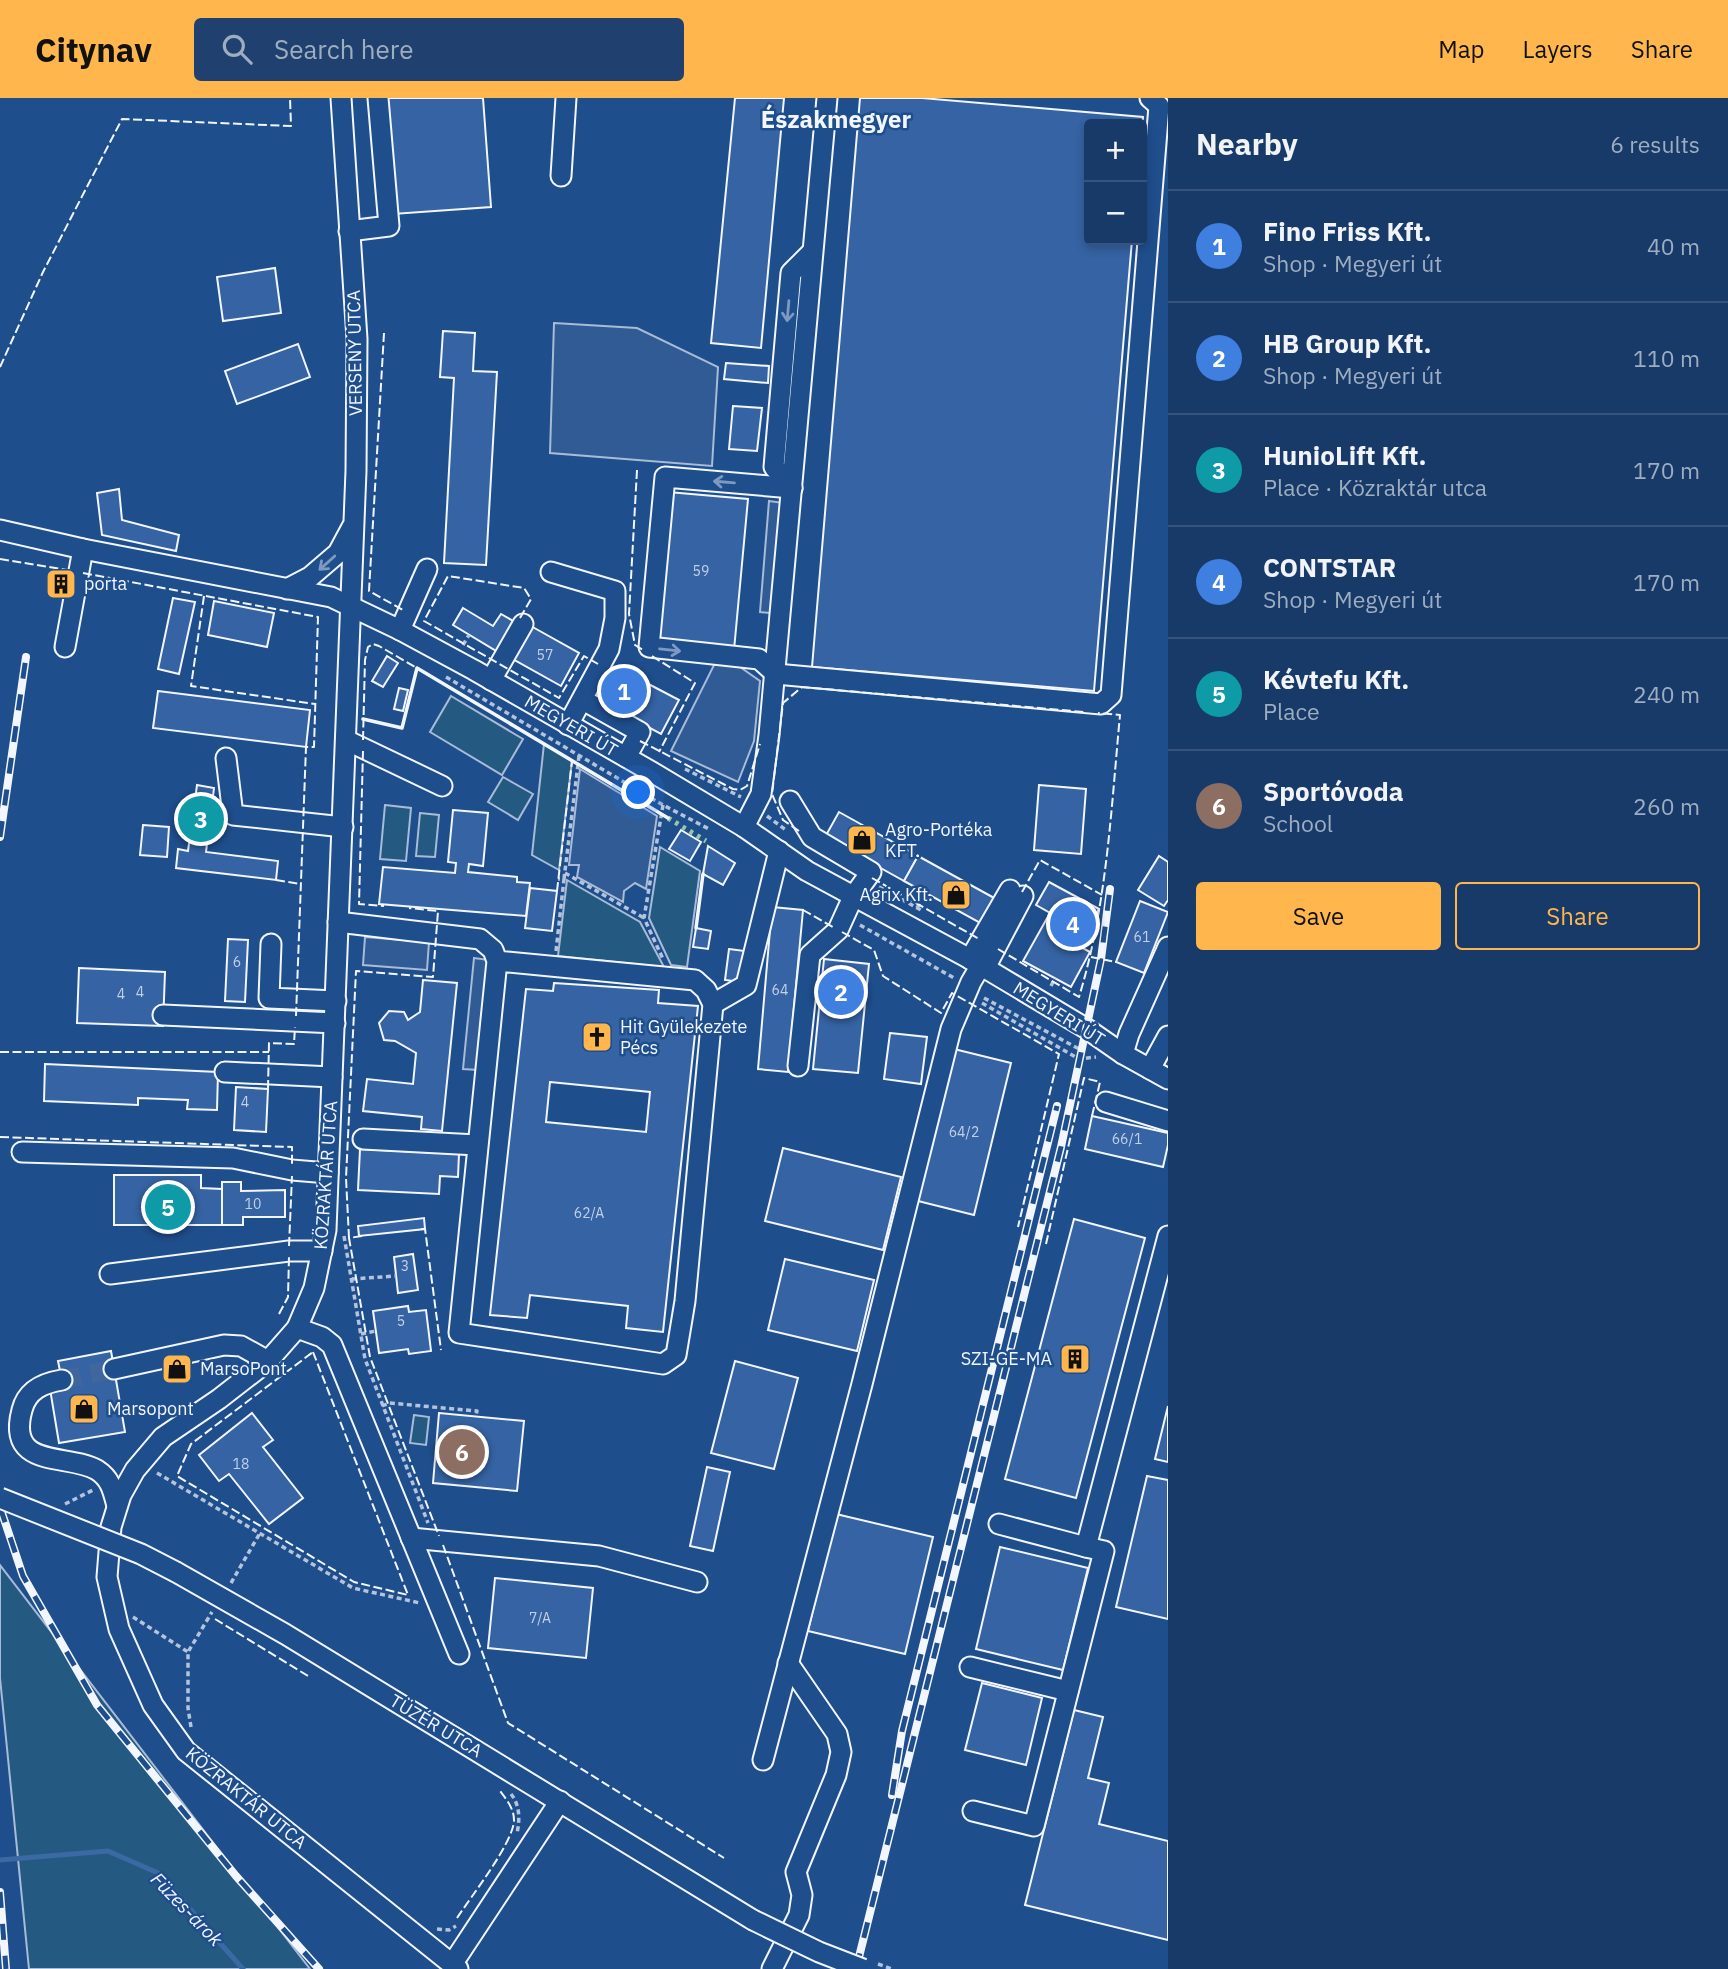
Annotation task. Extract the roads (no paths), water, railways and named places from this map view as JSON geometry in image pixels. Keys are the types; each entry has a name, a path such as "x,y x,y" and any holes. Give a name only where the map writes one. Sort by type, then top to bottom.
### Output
{"street":[{"name":"VERSENY UTCA","path":"341,98 357,339 352,609"},
{"path":"349,231 389,226 378,98"},
{"path":"561,176 566,98"},
{"path":"744,827 747,802 761,794 776,674 827,98"},
{"path":"792,488 665,477 649,647 759,660 776,674 1101,704 1111,695 1159,106 1150,98"},
{"path":"287,589 310,577 338,553 355,523"},
{"name":"MEGYERI ÚT","path":"0,530 83,549 331,597 491,680 626,757 744,827 975,972 1168,1079"},
{"path":"65,647 83,549"},
{"path":"400,631 428,569"},
{"path":"551,572 615,591 615,618 609,649 568,725"},
{"name":"KÖZRAKTÁR UTCA","path":"352,609 326,1230 314,1288 297,1328 268,1361 163,1437 138,1467 117,1506 111,1527 107,1577 119,1629 153,1705 186,1751 455,1966"},
{"path":"491,680 523,624"},
{"path":"583,700 640,732 626,757"},
{"path":"346,740 442,786"},
{"path":"226,758 233,815 343,827"},
{"path":"790,801 812,837 871,872 853,897 838,930 810,956 798,1066"},
{"path":"713,1004 746,985 779,851"},
{"path":"763,1760 951,1030 975,972 1017,893"},
{"path":"338,922 365,931 480,939 493,950 497,961 459,1333 663,1364 676,1355 685,1301 713,1004 706,990 695,980 497,961"},
{"path":"271,944 269,998 336,1001"},
{"path":"1123,1054 1129,1034 1168,947"},
{"path":"163,1016 335,1023"},
{"path":"1150,1069 1168,1036"},
{"path":"226,1072 332,1077"},
{"path":"1106,1102 1168,1121"},
{"path":"363,1139 477,1145"},
{"path":"22,1152 233,1158 292,1170 328,1173"},
{"path":"1086,1546 1168,1236"},
{"path":"110,1275 289,1251 321,1251"},
{"path":"297,1328 322,1337 332,1345 459,1654"},
{"path":"114,1370 224,1345 240,1346 268,1361"},
{"path":"62,1380 43,1384 32,1392 23,1405 19,1421 21,1438 27,1447 42,1457 95,1469 116,1472 138,1467"},
{"path":"95,1469 110,1481 117,1506"},
{"name":"TÜZÉR UTCA","path":"0,1498 141,1553 285,1634 753,1920 819,1952 870,1966"},
{"path":"973,1811 1034,1826 1104,1551 999,1524"},
{"path":"411,1538 599,1556 697,1583"},
{"path":"772,1969 799,1915 802,1895 796,1872 836,1775 841,1752 837,1734 788,1663"},
{"path":"970,1667 1068,1691"},
{"path":"455,1966 559,1801"}],"waterway":[{"name":"Füzes-árok","path":"0,1860 108,1851 158,1873 243,1969"}],"tunnel":[{"path":"62,1380 114,1369"}],"railway":[{"path":"0,837 26,657"},
{"path":"856,1969 1061,1147 1101,959 1110,889"},
{"path":"892,1795 902,1731 1057,1106"},
{"path":"0,1507 23,1576 97,1705 236,1876 319,1969"},
{"path":"0,1892 6,1969"}],"place":[{"name":"porta","path":"61,584"},
{"name":"Fino Friss Kft.","path":"624,691"},
{"name":"HunioLift Kft.","path":"201,819"},
{"name":"Agro-Portéka KFT.","path":"862,840"},
{"name":"Agrix Kft.","path":"956,895"},
{"name":"CONTSTAR","path":"1073,924"},
{"name":"HB Group Kft.","path":"841,992"},
{"name":"Hit Gyülekezete Pécs","path":"597,1037"},
{"name":"Kévtefu Kft.","path":"168,1207"},
{"name":"SZI-GE-MA","path":"1075,1359"},
{"name":"MarsoPont","path":"177,1369"},
{"name":"Marsopont","path":"84,1409"},
{"name":"Sportóvoda","path":"462,1452"}],"district":[{"name":"Északmegyer","path":"836,120"}]}
